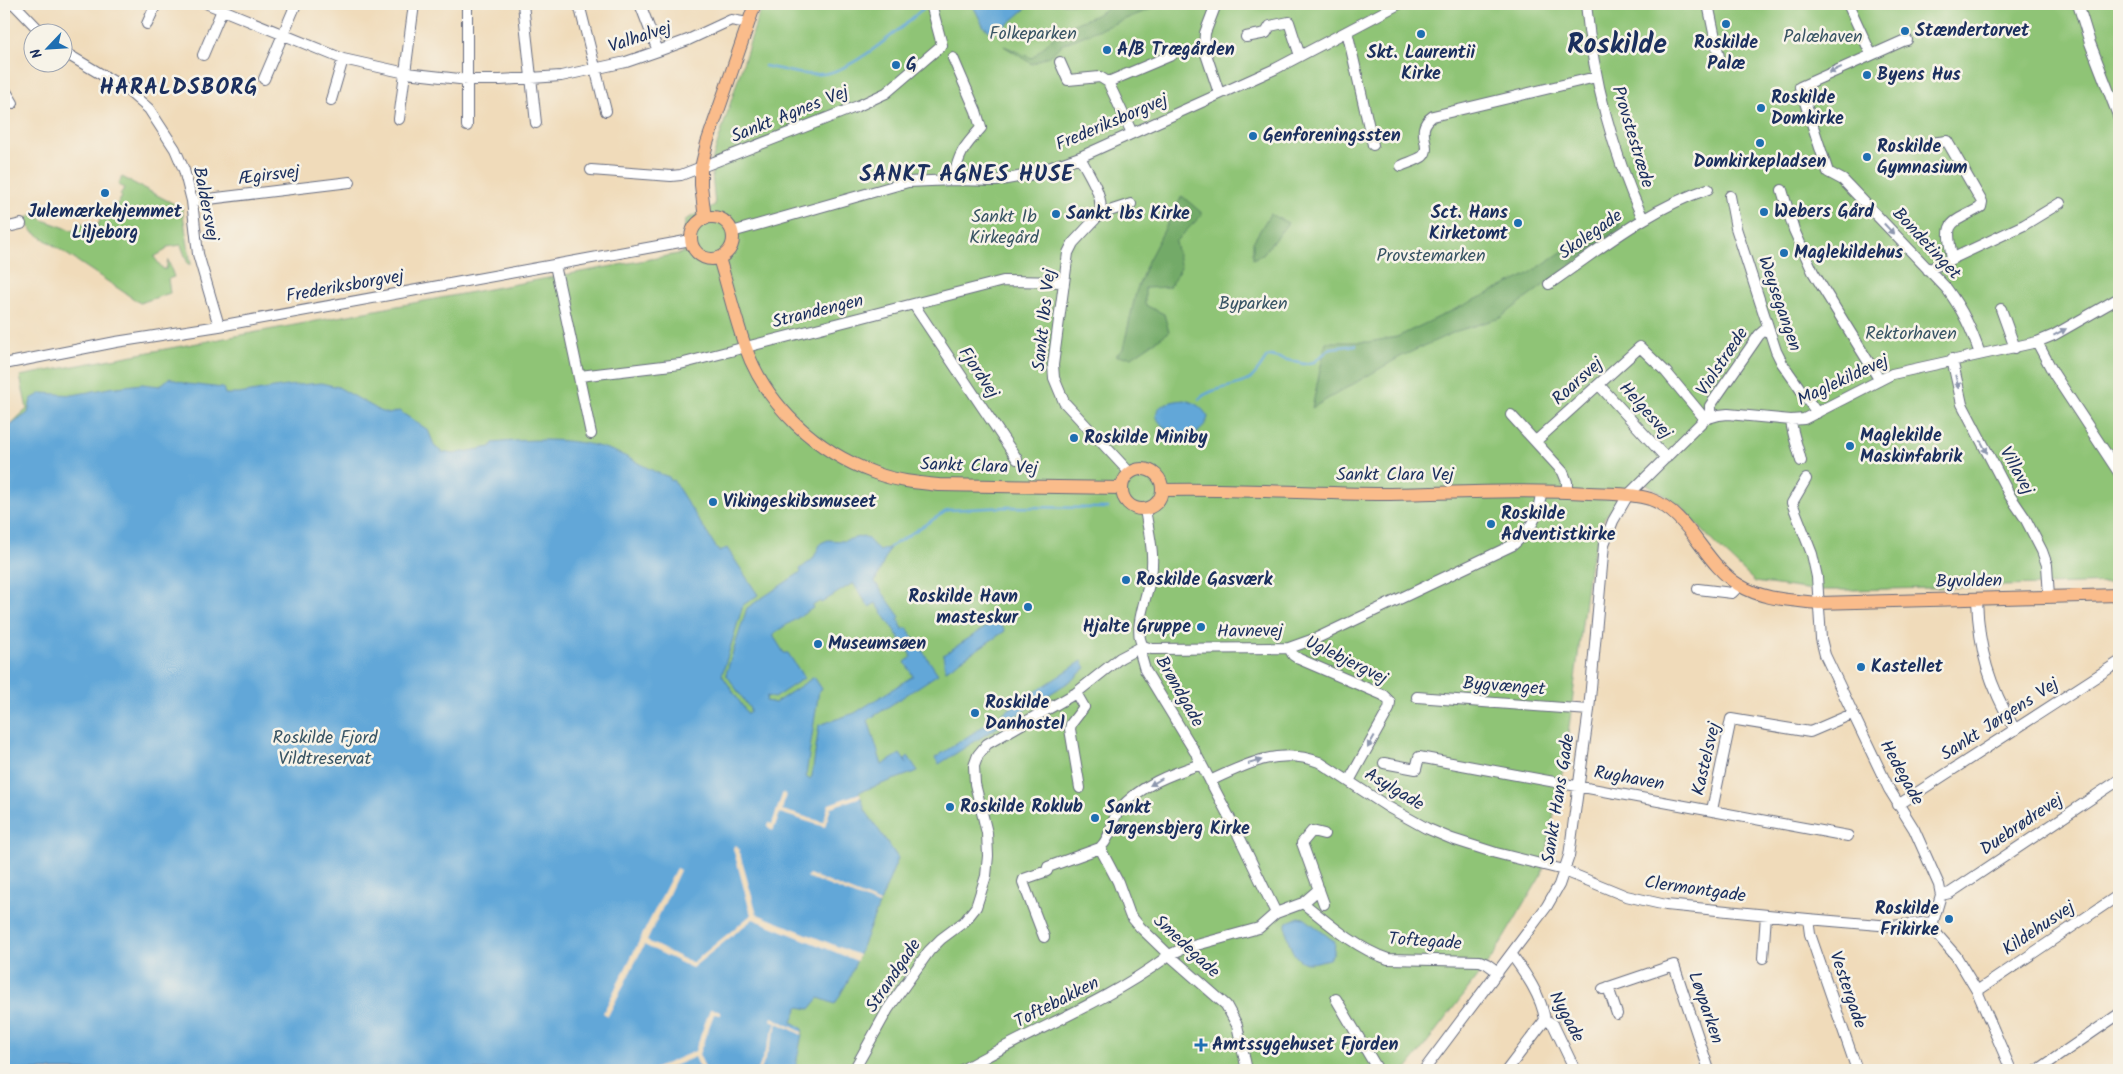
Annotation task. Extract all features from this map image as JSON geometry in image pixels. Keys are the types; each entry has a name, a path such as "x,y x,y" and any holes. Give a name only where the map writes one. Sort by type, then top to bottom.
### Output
{"main road":[{"path":"705,219 701,168 707,143 756,4"},
{"path":"711,217 724,221 732,232 733,238 729,251 719,258 701,256 696,252 691,240 694,227 711,217"},
{"name":"Sankt Clara Vej","path":"719,258 745,348 760,378 777,402 798,426 820,445 847,462 877,474 910,482 939,485 1122,488"},
{"path":"1141,469 1151,472 1160,482 1162,490 1157,502 1145,509 1128,504 1122,494 1122,488 1126,477 1130,473 1141,469"},
{"name":"Sankt Clara Vej","path":"1162,490 1362,494 1567,492 1628,495 1647,498 1666,508 1680,520 1717,566 1740,585"},
{"name":"Byvolden","path":"1740,585 1761,595 1819,603 2119,595"}],"street":[{"path":"4,8 9,4"},
{"path":"14,4 31,22"},
{"path":"147,24 156,4"},
{"name":"Valhalvej","path":"208,4 343,59 406,73 468,80 531,79 561,76 596,69 658,51 731,20 748,23"},
{"path":"264,79 296,4"},
{"path":"399,119 414,4"},
{"path":"467,4 467,126"},
{"path":"523,4 536,122"},
{"path":"579,4 596,69"},
{"path":"640,4 658,51"},
{"name":"Sankt Agnes Vej","path":"591,170 676,176 701,168 858,106 890,90 942,45 931,4"},
{"path":"1216,4 1205,33 1204,48 1219,93"},
{"name":"Frederiksborgvej","path":"732,232 890,185 921,180 1003,180 1029,175 1080,157 1300,56 1398,4"},
{"name":"Provstestræde","path":"1586,4 1596,77 1623,168 1643,219"},
{"path":"1708,4 1719,57"},
{"path":"1848,4 1871,54 1907,40"},
{"path":"2078,4 2090,44 2119,118"},
{"path":"203,55 222,10"},
{"path":"1246,37 1266,33 1270,26 1289,22 1300,56"},
{"path":"1347,31 1373,145"},
{"name":"Bondetinget","path":"1871,54 1800,87 1828,172 1843,180 1947,289 1969,323 1980,354"},
{"path":"1108,82 1172,55"},
{"name":"Baldersvej","path":"72,57 126,89 148,109 175,149 184,170 192,201 198,254 219,326"},
{"path":"953,58 982,128 962,149 958,158 954,180"},
{"path":"331,100 343,59"},
{"path":"1060,62 1068,80 1100,77 1108,82 1132,133"},
{"name":"Valhalvej","path":"596,69 606,111"},
{"path":"1400,166 1423,156 1425,150 1423,126 1433,116 1596,77"},
{"path":"4,88 13,103"},
{"path":"1930,143 1947,141 1982,202 1981,208 1952,224 1947,231 1952,258"},
{"path":"1080,157 1098,192 1101,202 1100,214 1132,204"},
{"name":"Ægirsvej","path":"192,201 350,182"},
{"name":"Skolegade","path":"1550,284 1643,219 1664,207 1708,189"},
{"path":"1782,190 1794,230 1813,272 1879,379"},
{"name":"Weysegangen","path":"1730,196 1736,228 1768,327 1782,363 1817,413"},
{"path":"1928,270 2024,225 2060,203"},
{"name":"Sankt Ibs Vej","path":"1100,214 1070,248 1068,254 1053,364 1057,388 1064,402 1130,473"},
{"path":"4,228 21,224"},
{"name":"Frederiksborgvej","path":"4,364 116,342 219,326 691,240"},
{"path":"555,265 580,376 590,434"},
{"name":"Strandengen","path":"580,376 680,364 1003,281 1064,282"},
{"name":"Maglekildevej","path":"1708,418 1728,414 1791,420 1804,419 1892,374 2037,342 2054,335 2119,298"},
{"name":"Fjordvej","path":"914,305 1017,459"},
{"path":"2002,309 2015,348"},
{"name":"Violstræde","path":"1708,418 1710,406 1759,335 1768,327"},
{"path":"2037,342 2054,374 2119,474"},
{"name":"Roarsvej","path":"1536,441 1640,347 1708,418"},
{"name":"Villavej","path":"1952,360 1962,404 2010,496 2025,518 2042,551 2046,565 2049,597"},
{"name":"Helgesvej","path":"1599,384 1666,458"},
{"path":"1511,414 1563,472 1567,482 1567,492"},
{"path":"1628,495 1708,418"},
{"path":"1791,420 1791,430 1798,443 1801,461"},
{"name":"Hedegade","path":"1806,479 1792,503 1812,554 1818,578 1823,647 1852,714 1889,789 1914,829 1939,885 1941,895"},
{"name":"Havnevej","path":"1143,646 1152,649 1289,648 1317,638 1513,545 1534,523 1541,492"},
{"name":"Sankt Hans Gade","path":"1424,1070 1547,906 1565,871 1569,856 1589,710 1604,544 1613,521 1628,495"},
{"path":"1080,788 1070,729 1071,724 1084,707 1076,693 1120,658 1143,646 1139,641 1138,630 1152,573 1152,554 1145,509"},
{"path":"1698,589 1732,593 1740,585"},
{"path":"1977,600 1978,631 1985,663 2001,706 2015,730"},
{"name":"Brøndgade","path":"1143,646 1141,656 1146,670 1198,757 1276,913"},
{"name":"Uglebjergvej","path":"1289,648 1293,656 1298,660 1383,695 1390,702 1389,709 1349,781"},
{"name":"Sankt Jørgens Vej","path":"1898,805 2119,662"},
{"name":"Strandgade","path":"854,1070 888,1009 929,951 941,939 965,921 976,907 986,876 988,856 987,833 975,784 974,766 978,755 987,744 1076,693"},
{"name":"Bygvænget","path":"1418,697 1589,710"},
{"name":"Kastelsvej","path":"1712,810 1731,719 1810,732 1852,714"},
{"name":"Asylgade","path":"1210,781 1249,763 1271,757 1288,755 1307,758 1319,762 1388,807 1426,828 1452,839 1496,853 1565,871"},
{"path":"1044,937 1023,882 1024,879 1047,871 1048,867 1100,848 1106,842 1118,811 1139,791 1198,757"},
{"name":"Rughaven","path":"1384,763 1416,769 1419,757 1848,836"},
{"name":"Duebrødrevej","path":"1941,895 1950,893 2119,780"},
{"path":"1324,834 1312,831 1302,843 1324,904"},
{"name":"Smedegade","path":"1100,848 1118,882 1130,914 1140,927 1166,957 1226,1005 1237,1025 1247,1070"},
{"name":"Clermontgade","path":"1565,871 1632,898 1666,905 1891,926 1933,922"},
{"path":"1166,957 1182,949 1259,928 1276,913 1303,903 1319,889"},
{"path":"1941,895 1933,922 1939,938 1956,956 1977,991 2011,1070"},
{"name":"Kildehusvej","path":"1977,991 2119,895"},
{"name":"Toftegade","path":"1303,903 1341,933 1373,954 1388,959 1480,961 1498,972"},
{"name":"Clermontgade","path":"1763,958 1766,915"},
{"name":"Vestergade","path":"1808,919 1810,934 1857,1070"},
{"name":"Nygade","path":"1512,954 1524,969 1543,1011 1545,1020 1553,1024 1575,1070"},
{"name":"Toftebakken","path":"962,1070 1111,995 1138,979 1166,957"},
{"name":"Løvparken","path":"1617,1014 1605,988 1674,965 1708,1070"},
{"path":"1336,1000 1378,1070"},
{"path":"2038,1070 2119,1014"},
{"path":"1507,1070 1545,1020"}],"green space":[{"path":"762,4 2119,4 2119,583 1813,590 1755,582 1714,543 1680,505 1639,479 1604,518 1589,568 1565,759 1542,874 1493,956 1406,1070 4,1070 4,430 27,409 20,376 683,253 685,220 715,205 711,164"},
{"path":"1115,4 1159,4 1063,44 1049,56 1032,64 1004,46 1032,58 1064,28 1094,16"},
{"path":"122,177 182,208 191,264 188,264 181,245 167,247 166,250 154,257 163,269 166,269 168,260 174,277 168,279 170,293 140,303 32,231 25,219 35,213 43,220 74,231 79,222 95,231 105,210 111,213 122,197 120,195 124,188 118,185"},
{"path":"1182,196 1203,214 1175,242 1181,268 1169,287 1145,288 1145,305 1164,314 1169,332 1132,357 1115,356 1123,349 1136,292 1148,261"},
{"path":"1270,214 1288,223 1263,254 1253,259 1253,242"},
{"path":"1614,217 1619,218 1620,228 1500,318 1457,331 1400,357 1312,408 1326,342 1368,342 1397,337 1527,275"}],"water":[{"path":"972,4 1014,4 1018,9 1031,4 1010,22 993,33 984,27"},
{"name":"Roskilde Fjord Vildtreservat","path":"169,378 187,384 223,388 225,394 239,394 286,386 321,383 338,387 382,412 389,414 399,411 428,430 435,447 442,452 453,454 491,447 493,443 538,440 569,441 599,446 613,451 669,477 671,481 673,480 719,552 727,548 758,595 743,605 722,675 747,713 750,712 750,709 726,674 747,608 801,572 800,569 813,559 821,543 828,540 843,541 863,536 879,551 890,547 875,582 900,617 898,619 903,629 907,628 938,674 868,720 882,765 900,754 907,764 905,759 908,756 918,771 859,792 865,810 898,858 849,979 835,1004 819,998 810,1009 798,1007 792,1022 803,1029 795,1070 4,1070 4,430 28,413 31,399 42,393 73,395 142,384 160,386","holes":["853,583 869,607 876,603 912,657 905,662 913,676 855,713 819,725 812,776 810,779 807,778 819,690 822,689 814,677 775,703 766,701 767,696 774,698 804,678 788,653 784,653 774,637 774,633 813,608 812,606 820,601 821,603"]},
{"path":"1184,400 1198,406 1208,417 1201,430 1189,435 1177,433 1166,428 1158,420 1157,412 1165,404"},
{"path":"997,620 1005,631 946,670 943,655"},
{"path":"1082,661 1086,668 1072,680 939,764 935,758"},
{"path":"1299,917 1304,918 1335,942 1334,952 1329,959 1310,963 1304,962 1294,954 1287,935 1286,923"}],"pier":[{"path":"783,792 786,795 782,810 823,822 829,804 860,793 861,797 831,807 825,827 780,813 773,831 767,826 769,823 772,824"},
{"path":"735,845 738,847 757,914 859,955 857,961 753,919 692,968 644,945 608,1016 603,1013 676,868 680,870 647,941 692,963 751,915 733,848"},
{"path":"809,874 880,903 879,905 807,877"},
{"path":"710,1009 718,1010 721,1015 714,1014 699,1054 706,1070 701,1070 695,1057 664,1070 652,1070 695,1051"},
{"path":"772,1017 802,1032 802,1035 778,1023 761,1070 758,1070 776,1023 771,1020"}],"waterway":[{"path":"765,66 808,74 822,74 834,71 863,57 906,24 927,5"},
{"path":"1199,399 1211,392 1237,385 1250,379 1267,357 1271,356 1304,364 1314,362 1331,348 1356,345"},
{"path":"890,547 948,510 1008,507 1108,508"}],"place":[{"name":"Roskilde Palæ","path":"1726,24"},
{"name":"Stændertorvet","path":"1905,31"},
{"name":"Skt. Laurentii Kirke","path":"1421,34"},
{"name":"A/B Trægården","path":"1107,50"},
{"name":"G","path":"896,65"},
{"name":"Byens Hus","path":"1867,75"},
{"name":"Roskilde Domkirke","path":"1761,108"},
{"name":"Genforeningssten","path":"1253,136"},
{"name":"Domkirkepladsen","path":"1760,143"},
{"name":"Roskilde Gymnasium","path":"1867,157"},
{"name":"Julemærkehjemmet Liljeborg","path":"105,193"},
{"name":"Webers Gård","path":"1764,212"},
{"name":"Sankt Ibs Kirke","path":"1056,214"},
{"name":"Sct. Hans Kirketomt","path":"1518,223"},
{"name":"Maglekildehus","path":"1784,253"},
{"name":"Roskilde Miniby","path":"1074,438"},
{"name":"Maglekilde Maskinfabrik","path":"1850,446"},
{"name":"Vikingeskibsmuseet","path":"713,502"},
{"name":"Roskilde Adventistkirke","path":"1491,524"},
{"name":"Roskilde Gasværk","path":"1126,580"},
{"name":"Roskilde Havn masteskur","path":"1028,607"},
{"name":"Hjalte Gruppe","path":"1201,627"},
{"name":"Museumsøen","path":"818,644"},
{"name":"Kastellet","path":"1861,667"},
{"name":"Roskilde Danhostel","path":"975,713"},
{"name":"Roskilde Roklub","path":"950,807"},
{"name":"Sankt Jørgensbjerg Kirke","path":"1095,818"},
{"name":"Roskilde Frikirke","path":"1949,919"},
{"name":"Amtssygehuset Fjorden","path":"1201,1045"}],"district":[{"name":"Roskilde","path":"1617,45"},
{"name":"HARALDSBORG","path":"179,88"},
{"name":"SANKT AGNES HUSE","path":"967,175"}],"park label":[{"name":"Folkeparken","path":"1033,34"},
{"name":"Palæhaven","path":"1823,37"},
{"name":"Sankt Ib Kirkegård","path":"1004,227"},
{"name":"Provstemarken","path":"1431,256"},
{"name":"Byparken","path":"1253,304"},
{"name":"Rektorhaven","path":"1911,334"}]}
